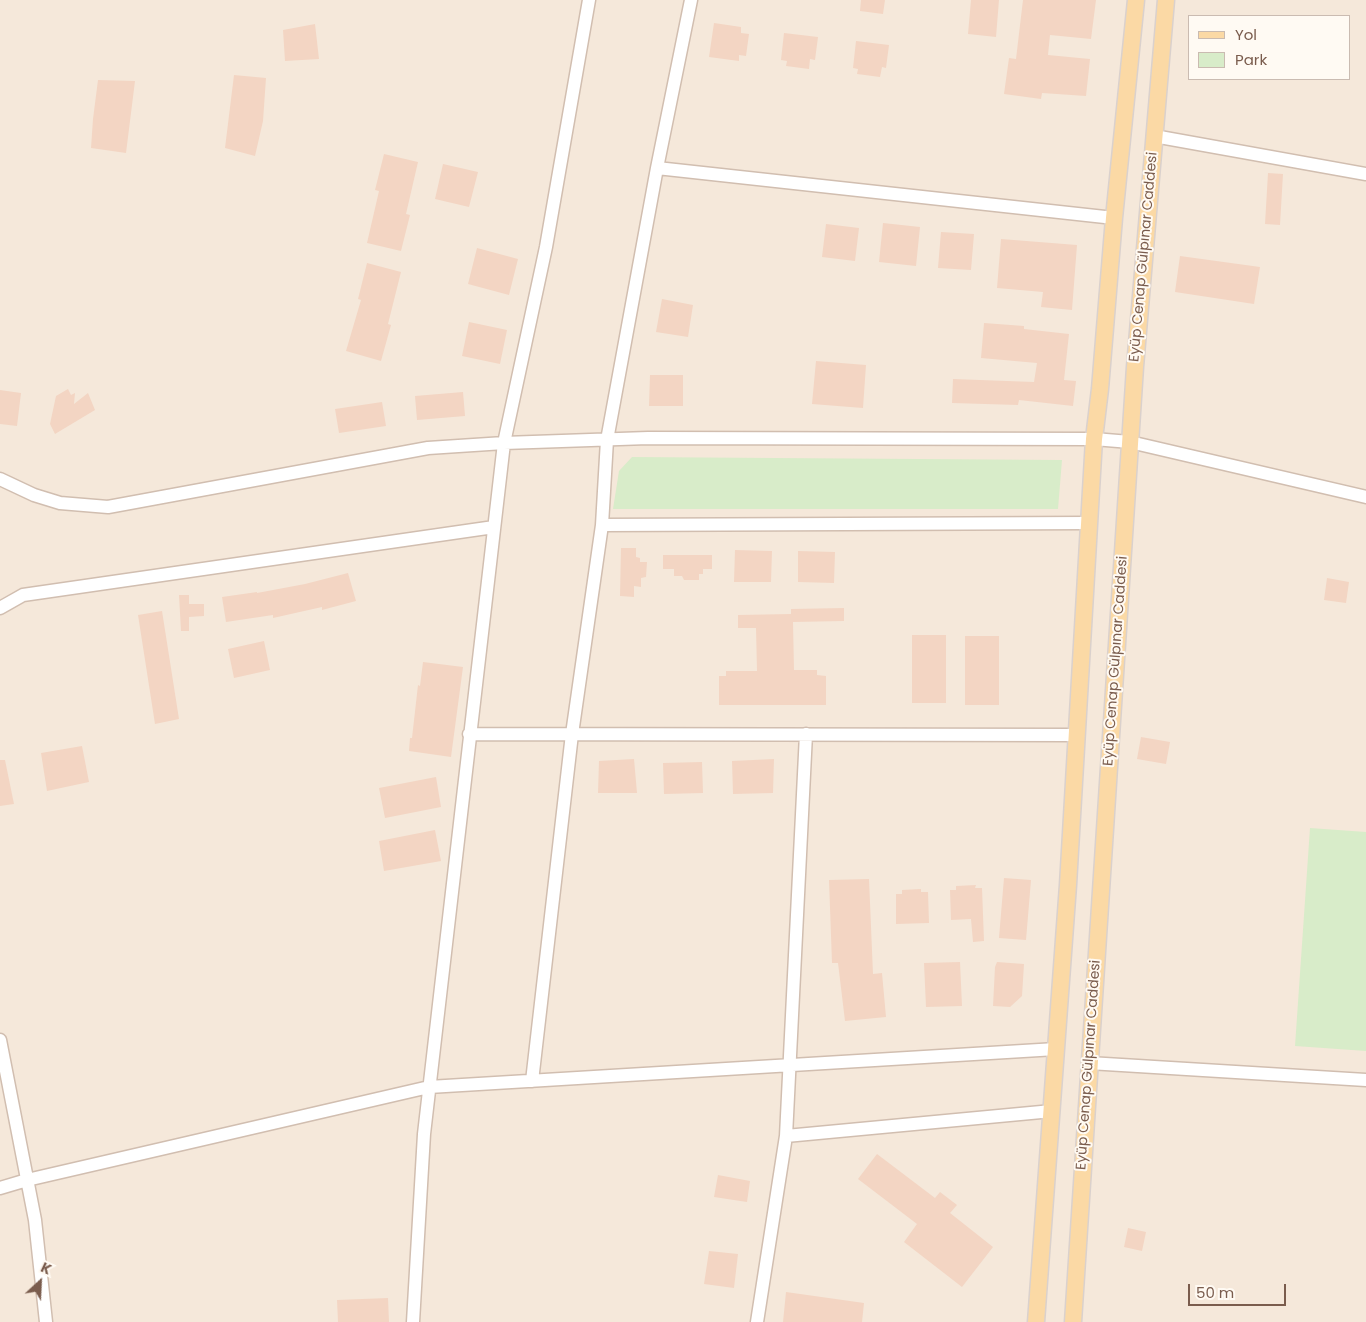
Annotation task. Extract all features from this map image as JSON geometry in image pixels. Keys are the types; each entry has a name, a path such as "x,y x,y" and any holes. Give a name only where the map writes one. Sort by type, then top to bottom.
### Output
{"main road":[{"path":"1036,1322 1077,735 1094,439 1136,0"},
{"name":"Eyüp Cenap Gülpınar Caddesi","path":"1073,1322 1135,366 1166,0"}],"street":[{"path":"413,1322 424,1134 504,443 546,247 589,0"},
{"path":"532,1081 572,734 602,525 607,440 691,0"},
{"path":"1154,136 1366,174"},
{"path":"658,168 1114,218"},
{"path":"0,479 34,495 60,503 108,507 428,448 504,443 648,438 1094,439 1130,442 1366,497"},
{"path":"602,525 1089,523"},
{"path":"0,608 23,595 494,527"},
{"path":"469,734 1077,735"},
{"path":"757,1322 786,1136 806,734"},
{"path":"0,1040 35,1220 46,1322"},
{"path":"0,1188 27,1180 429,1088 1056,1049"},
{"path":"1089,1063 1366,1080"},
{"path":"786,1136 1052,1111"}],"shaded area":[{"path":"0,0 1366,0 1366,1322 0,1322"}],"green space":[{"path":"632,457 1062,460 1058,509 613,509 619,471"},
{"path":"1310,828 1366,832 1366,1051 1295,1046"}],"building":[{"path":"861,0 885,0 883,14 860,11"},
{"path":"971,0 999,0 996,37 968,34"},
{"path":"1023,0 1096,0 1091,39 1050,35 1048,55 1090,59 1086,96 1042,93 1041,99 1004,94 1009,58 1016,59"},
{"path":"714,23 741,27 741,33 749,34 746,56 739,55 739,61 709,57"},
{"path":"315,24 319,59 285,61 283,30"},
{"path":"784,33 818,37 815,60 810,59 809,69 786,66 787,61 781,60"},
{"path":"856,41 889,45 886,68 882,67 880,77 857,74 858,69 853,68"},
{"path":"234,75 266,78 263,121 255,156 225,148"},
{"path":"98,80 135,81 126,153 91,148"},
{"path":"384,154 418,162 406,214 410,215 401,251 367,243 379,191 375,190"},
{"path":"443,164 478,172 469,207 435,199"},
{"path":"1268,173 1283,174 1280,225 1265,224"},
{"path":"883,223 920,227 916,266 879,262"},
{"path":"826,224 859,228 855,261 822,257"},
{"path":"941,232 974,234 971,270 938,268"},
{"path":"1001,239 1077,245 1072,310 1041,307 1043,292 997,288"},
{"path":"477,248 518,259 509,295 468,284"},
{"path":"1180,256 1260,267 1254,304 1175,292"},
{"path":"367,263 401,272 388,324 391,325 381,361 346,351 361,300 358,299"},
{"path":"662,299 693,305 688,337 656,332"},
{"path":"469,322 507,330 500,364 462,356"},
{"path":"984,323 1024,326 1024,329 1069,334 1064,380 1076,381 1073,406 1019,400 1018,405 952,403 953,379 1034,382 1037,363 981,358"},
{"path":"816,361 866,365 863,408 812,404"},
{"path":"650,375 683,375 683,406 649,406"},
{"path":"68,389 71,395 75,393 74,404 88,393 95,410 55,434 50,424 56,396"},
{"path":"0,390 21,393 17,426 0,424"},
{"path":"463,392 465,416 417,420 415,396"},
{"path":"382,402 386,426 339,433 335,409"},
{"path":"621,548 636,548 636,557 640,558 640,562 647,562 646,577 641,578 641,587 634,586 634,597 620,596"},
{"path":"735,550 772,551 771,582 734,582"},
{"path":"798,551 835,552 834,583 798,582"},
{"path":"663,555 712,555 712,569 703,569 703,574 699,574 699,580 684,580 682,576 674,576 674,569 663,569"},
{"path":"348,573 356,601 322,610 322,607 273,618 273,615 226,622 222,597 305,584"},
{"path":"1327,578 1349,582 1346,603 1324,600"},
{"path":"179,595 189,595 189,604 204,604 204,616 189,617 189,631 181,631"},
{"path":"844,608 844,621 793,622 794,670 817,670 817,675 826,676 826,705 719,705 719,676 726,676 726,671 757,671 756,628 738,628 738,615 791,614 791,609"},
{"path":"162,611 179,719 155,724 138,615"},
{"path":"912,635 946,635 946,703 912,703"},
{"path":"965,636 999,636 999,705 965,705"},
{"path":"264,641 270,670 234,678 228,649"},
{"path":"423,662 463,667 451,757 409,751"},
{"path":"1141,737 1170,742 1166,764 1137,759"},
{"path":"82,746 89,782 47,791 41,753"},
{"path":"634,759 637,793 598,793 599,761"},
{"path":"774,759 773,793 733,794 732,761"},
{"path":"0,760 5,760 14,804 0,806"},
{"path":"702,762 703,793 664,794 663,763"},
{"path":"436,777 441,807 385,818 379,788"},
{"path":"435,830 441,861 384,871 379,841"},
{"path":"1004,878 1031,880 1026,940 999,938"},
{"path":"869,879 873,974 882,973 886,1017 845,1021 838,963 832,963 829,880"},
{"path":"976,885 975,888 982,888 984,941 973,942 971,919 951,920 950,890 956,890 956,886"},
{"path":"921,889 921,892 928,892 929,923 896,924 896,894 902,894 902,890"},
{"path":"960,962 962,1006 926,1007 924,963"},
{"path":"997,962 1024,964 1022,996 1010,1007 993,1006 995,967"},
{"path":"877,1154 935,1198 940,1192 957,1205 950,1213 993,1247 962,1287 904,1242 917,1224 858,1179"},
{"path":"718,1175 750,1181 747,1202 714,1197"},
{"path":"1128,1228 1146,1232 1142,1251 1124,1247"},
{"path":"709,1251 738,1254 734,1288 704,1284"},
{"path":"786,1292 864,1303 862,1322 783,1322"},
{"path":"388,1298 389,1322 338,1322 337,1300"}]}
